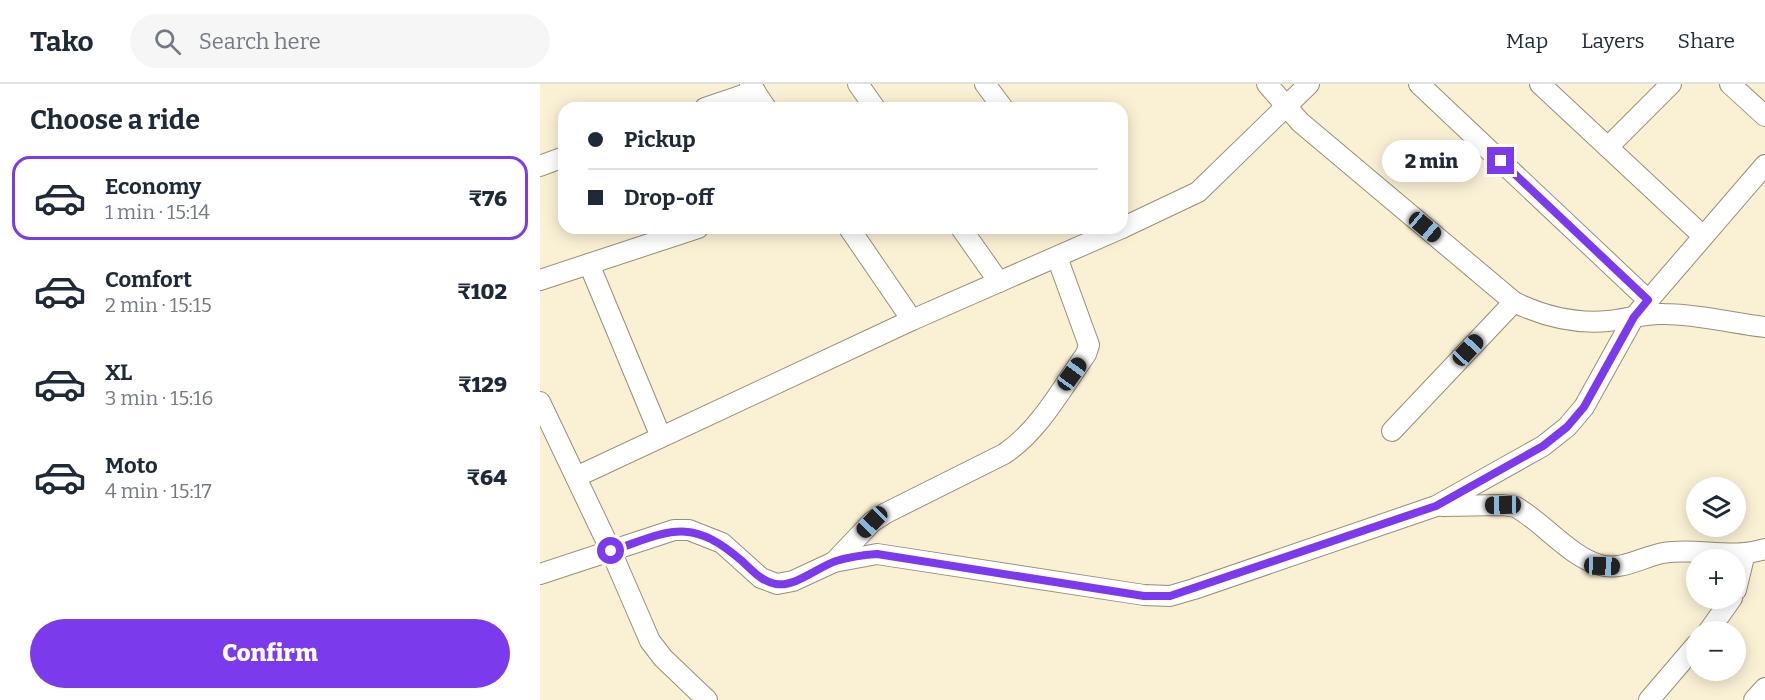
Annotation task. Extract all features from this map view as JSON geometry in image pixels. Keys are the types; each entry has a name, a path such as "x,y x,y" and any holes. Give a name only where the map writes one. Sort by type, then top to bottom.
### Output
{"street":[{"path":"858,84 871,102"},
{"path":"985,84 998,102"},
{"path":"1267,84 1284,107 1514,302 1540,314 1575,320 1607,321 1668,314 1765,327"},
{"path":"1128,225 1198,192 1309,84"},
{"path":"1419,84 1648,300"},
{"path":"1540,84 1704,236"},
{"path":"1608,147 1671,84"},
{"path":"1730,84 1765,116"},
{"path":"718,102 752,87 762,102"},
{"path":"540,166 558,159"},
{"path":"540,574 674,530 689,530 722,543 761,578 777,584 793,581 834,562 877,554 1144,596 1170,596 1436,506 1543,446 1567,427 1584,407 1634,317 1765,165"},
{"path":"540,280 680,234"},
{"path":"853,234 912,321"},
{"path":"965,234 999,282"},
{"path":"576,477 912,321 1057,257 1094,234"},
{"path":"834,562 872,522 1004,454 1019,444 1030,431 1086,354 1089,345 1057,257"},
{"path":"589,264 661,437"},
{"path":"1392,431 1514,302"},
{"path":"540,402 611,551 650,641 663,658 707,700"},
{"path":"1436,506 1503,505 1516,507 1585,559 1602,566 1620,567 1665,552 1686,552"},
{"path":"1746,553 1765,549"},
{"path":"1649,700 1686,657"},
{"path":"1754,700 1765,688"}],"route":[{"path":"611,551 674,530 689,530 722,543 761,578 777,584 793,581 834,562 877,554 1144,596 1170,596 1194,590 1436,506 1543,446 1567,427 1584,407 1634,317 1648,300 1501,161"}]}
